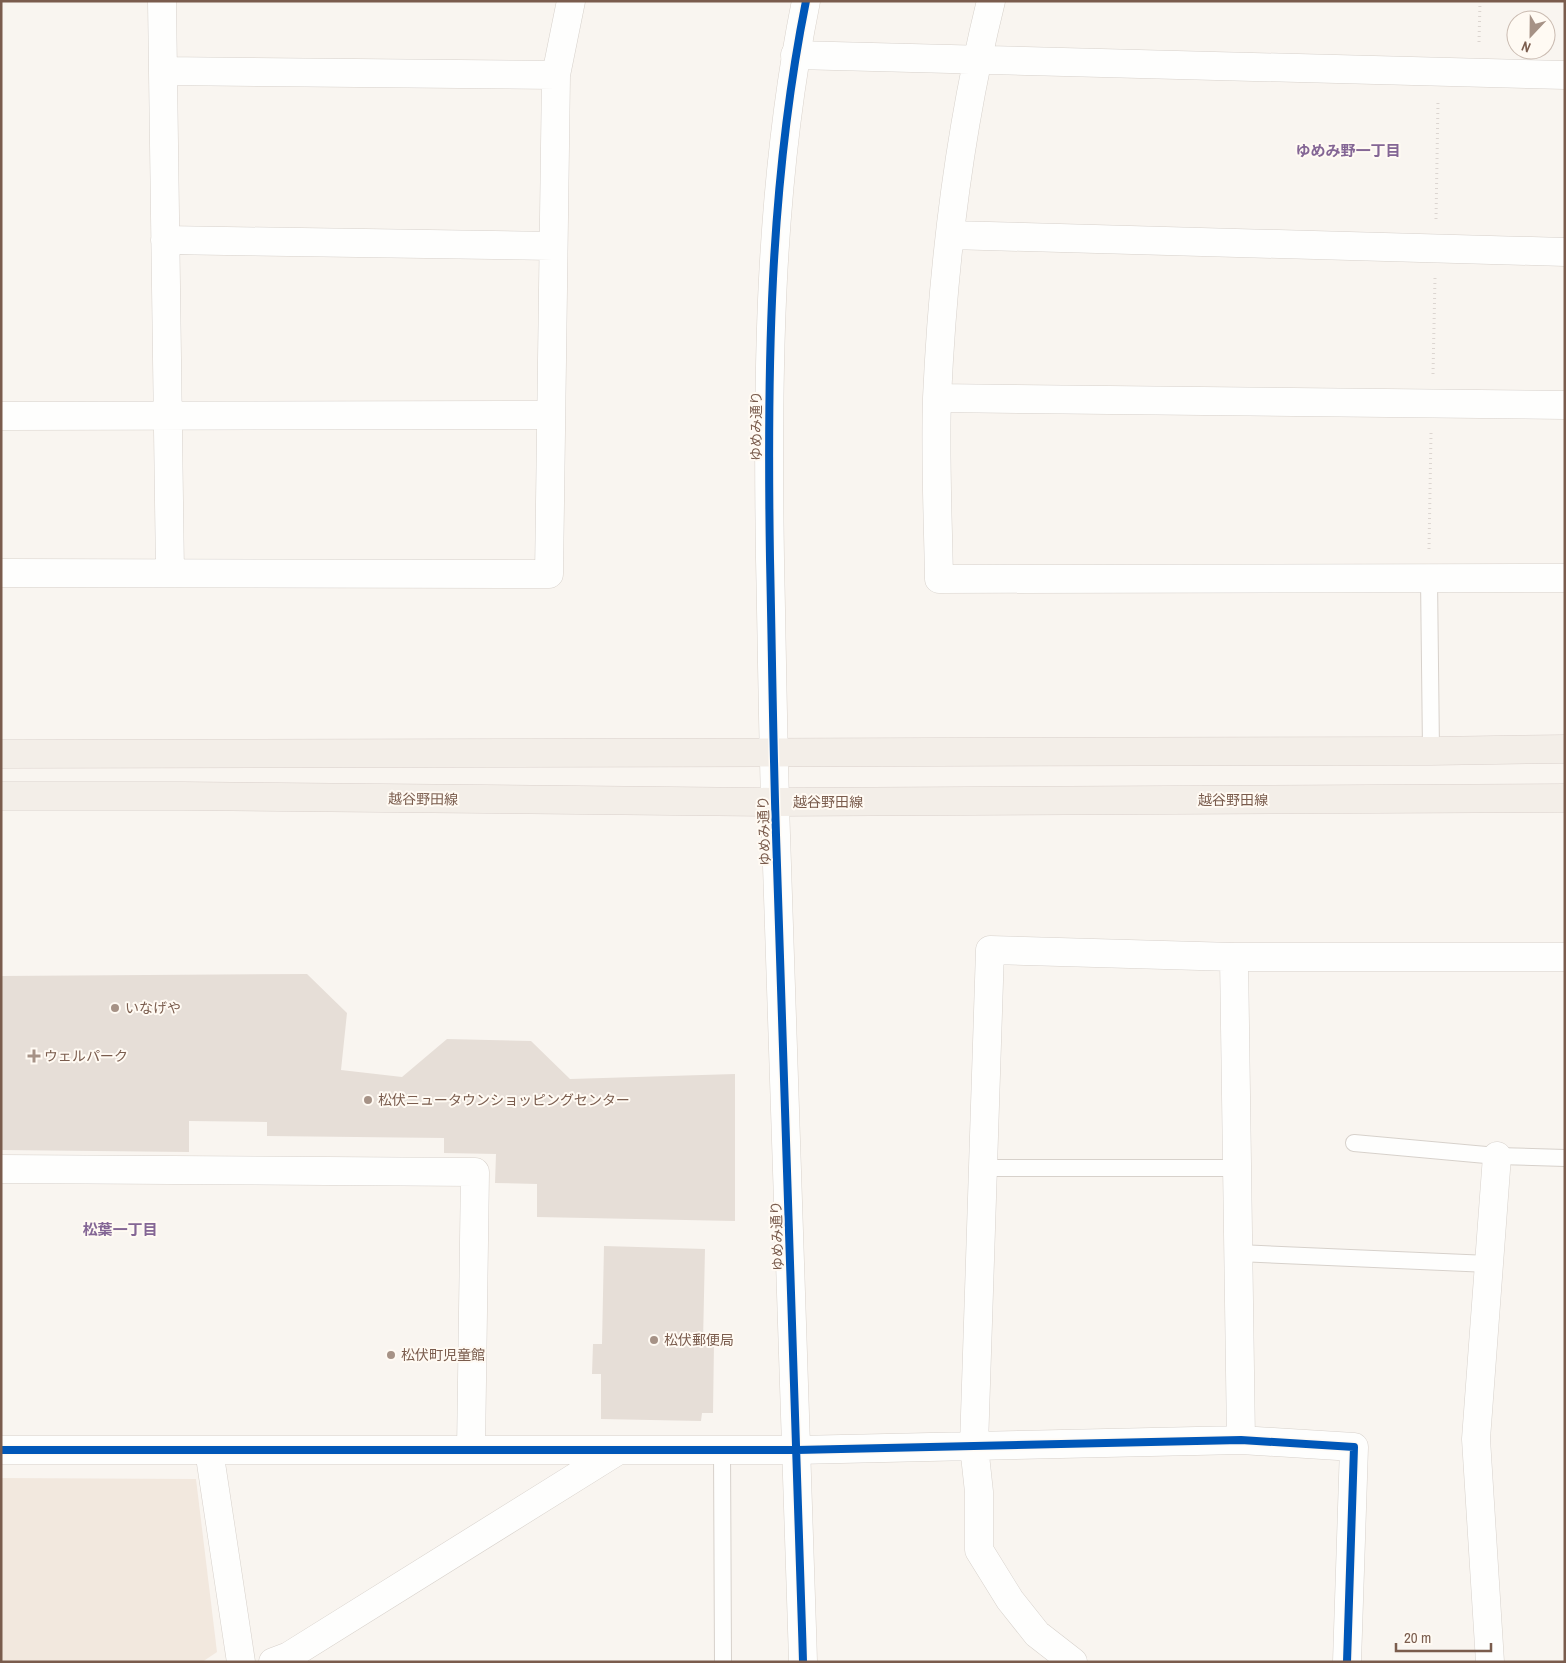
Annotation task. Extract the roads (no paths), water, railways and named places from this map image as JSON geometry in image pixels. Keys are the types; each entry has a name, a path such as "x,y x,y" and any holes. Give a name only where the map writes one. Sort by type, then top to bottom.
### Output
{"main road":[{"path":"1,754 1431,751 1565,749"},
{"name":"越谷野田線","path":"1,796 775,802 1565,798"}],"street":[{"path":"162,1 170,573"},
{"path":"1,573 549,574 556,75 572,1"},
{"name":"ゆめみ通り","path":"804,1662 773,751 768,426 771,297 779,192 795,55 806,1"},
{"path":"990,1 976,60 950,235 937,398 939,579 1565,578"},
{"path":"795,55 1565,75"},
{"path":"163,71 556,75"},
{"path":"950,235 1565,252"},
{"path":"165,240 553,246"},
{"path":"937,398 1565,405"},
{"path":"1,403 1,416 551,416"},
{"path":"1073,1662 1037,1634 1010,1600 979,1550 979,1492 974,1446 990,950 1234,957 1565,956"},
{"path":"1234,957 1240,1440"},
{"path":"1490,1662 1476,1439 1497,1156"},
{"path":"1,1169 475,1172 471,1450"},
{"path":"1,1450 797,1450 1240,1440 1354,1447 1347,1662"},
{"path":"209,1450 241,1662"},
{"path":"273,1662 289,1656 619,1450"}],"lane":[{"path":"1429,578 1431,751"},
{"path":"1354,1143 1497,1156 1565,1158"},
{"path":"983,1168 1237,1168"},
{"path":"1238,1252 1489,1264"},
{"path":"722,1450 723,1662"}],"place":[{"name":"いなげや","path":"115,1008"},
{"name":"ウェルパーク","path":"34,1056"},
{"name":"松伏ニュータウンショッピングセンター","path":"368,1100"},
{"name":"松伏郵便局","path":"654,1340"},
{"name":"松伏町児童館","path":"391,1355"}],"district":[{"name":"ゆめみ野一丁目","path":"1348,150"},
{"name":"松葉一丁目","path":"120,1229"}]}
